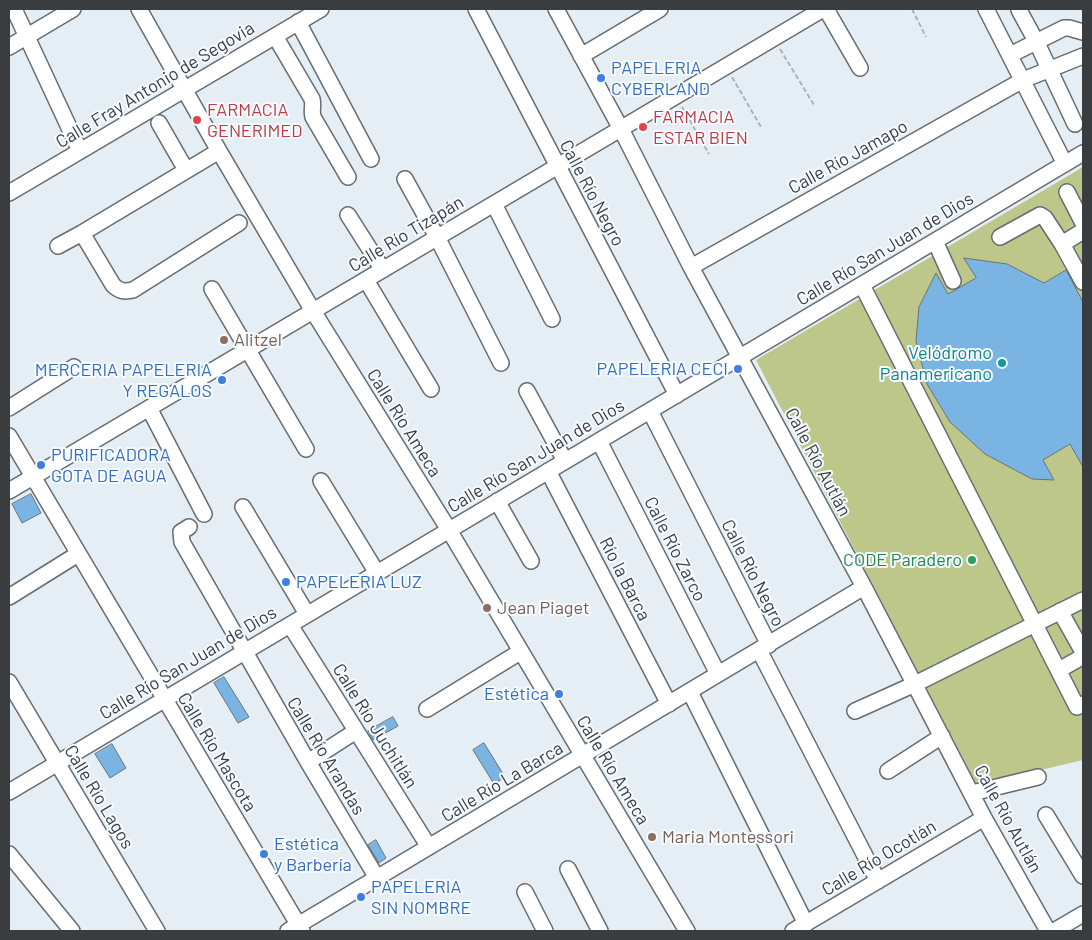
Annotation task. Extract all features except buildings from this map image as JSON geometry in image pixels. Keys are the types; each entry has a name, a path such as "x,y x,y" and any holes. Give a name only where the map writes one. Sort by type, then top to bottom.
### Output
{"street":[{"path":"14,9 80,151"},
{"path":"9,47 73,9"},
{"name":"Calle Río Ameca","path":"140,9 184,90 313,311 449,530 687,931"},
{"name":"Calle Fray Antonio de Segovia","path":"9,193 321,9"},
{"name":"Calle Río Negro","path":"476,9 677,395"},
{"name":"Calle Río Autlán","path":"556,9 621,129 691,267 864,587 984,818 1048,931"},
{"path":"581,56 660,9"},
{"path":"825,9 860,68"},
{"name":"Calle Río Tizapán","path":"9,491 825,9"},
{"path":"986,9 1065,164"},
{"path":"1019,10 1037,43 1048,70 1075,124"},
{"path":"298,22 371,159"},
{"path":"1010,55 1064,28 1083,32"},
{"path":"275,36 312,100 311,110 313,117 348,177"},
{"name":"Calle Río Jamapo","path":"691,267 1023,80 1083,56"},
{"path":"158,123 186,170"},
{"path":"58,246 219,151"},
{"name":"Calle Río San Juan de Dios","path":"9,792 1083,153"},
{"path":"405,179 437,237 501,363"},
{"path":"1067,192 1083,223"},
{"path":"494,204 552,319"},
{"path":"348,215 383,270"},
{"path":"1000,237 1042,215 1062,244 1083,282"},
{"path":"82,233 113,285 121,291 127,291 132,290 239,224"},
{"path":"1062,244 1083,231"},
{"path":"935,241 953,281"},
{"path":"366,280 431,389"},
{"path":"862,284 1077,707 1083,704"},
{"path":"212,289 306,449"},
{"path":"9,408 74,367"},
{"path":"527,391 565,461"},
{"path":"149,408 204,514"},
{"name":"Calle Río Negro","path":"650,411 878,880"},
{"name":"Calle Río Mascota","path":"9,436 296,929"},
{"name":"Calle Río Zarco","path":"599,441 718,674"},
{"name":"Río la Barca","path":"548,471 669,704"},
{"path":"321,481 377,573"},
{"path":"497,501 530,561"},
{"path":"242,508 307,614"},
{"name":"Calle Río Arandas","path":"189,527 181,532 182,542 244,652 377,878"},
{"path":"9,597 78,554"},
{"name":"Calle Río La Barca","path":"296,929 377,878 864,587"},
{"path":"855,712 1083,600"},
{"path":"1059,670 1082,657 1082,652 1060,611"},
{"name":"Calle Río Juchitlán","path":"290,625 429,847"},
{"path":"427,709 520,652"},
{"name":"Calle Río Lagos","path":"9,682 157,931"},
{"path":"690,692 799,927"},
{"path":"308,762 356,731"},
{"path":"888,771 942,736"},
{"path":"972,793 1038,777"},
{"path":"1046,815 1083,876"},
{"name":"Calle Río Ocotlán","path":"799,927 984,818"},
{"path":"9,854 72,931"},
{"path":"568,869 600,931"},
{"path":"525,892 545,931"},
{"path":"1054,931 1083,914"}],"path":[{"path":"912,9 926,36"},
{"path":"774,38 814,105"},
{"path":"726,66 761,127"},
{"path":"676,96 709,154"}],"green space":[{"name":"CODE Paradero","path":"1083,167 1083,760 977,785 756,360"}],"place":[{"name":"PAPELERIA CYBERLAND","path":"601,78"},
{"name":"FARMACIA GENERIMED","path":"197,120"},
{"name":"FARMACIA ESTAR BIEN","path":"643,127"},
{"name":"Alitzel","path":"224,340"},
{"name":"Velódromo Panamericano","path":"1002,363"},
{"name":"PAPELERIA CECI","path":"738,369"},
{"name":"MERCERIA PAPELERIA Y REGALOS","path":"222,380"},
{"name":"PURIFICADORA GOTA DE AGUA","path":"41,465"},
{"name":"CODE Paradero","path":"972,560"},
{"name":"PAPELERIA LUZ","path":"286,582"},
{"name":"Jean Piaget","path":"487,608"},
{"name":"Estética","path":"559,694"},
{"name":"Maria Montessori","path":"652,837"},
{"name":"Estética y Barbería","path":"264,854"},
{"name":"PAPELERIA SIN NOMBRE","path":"361,897"}]}
